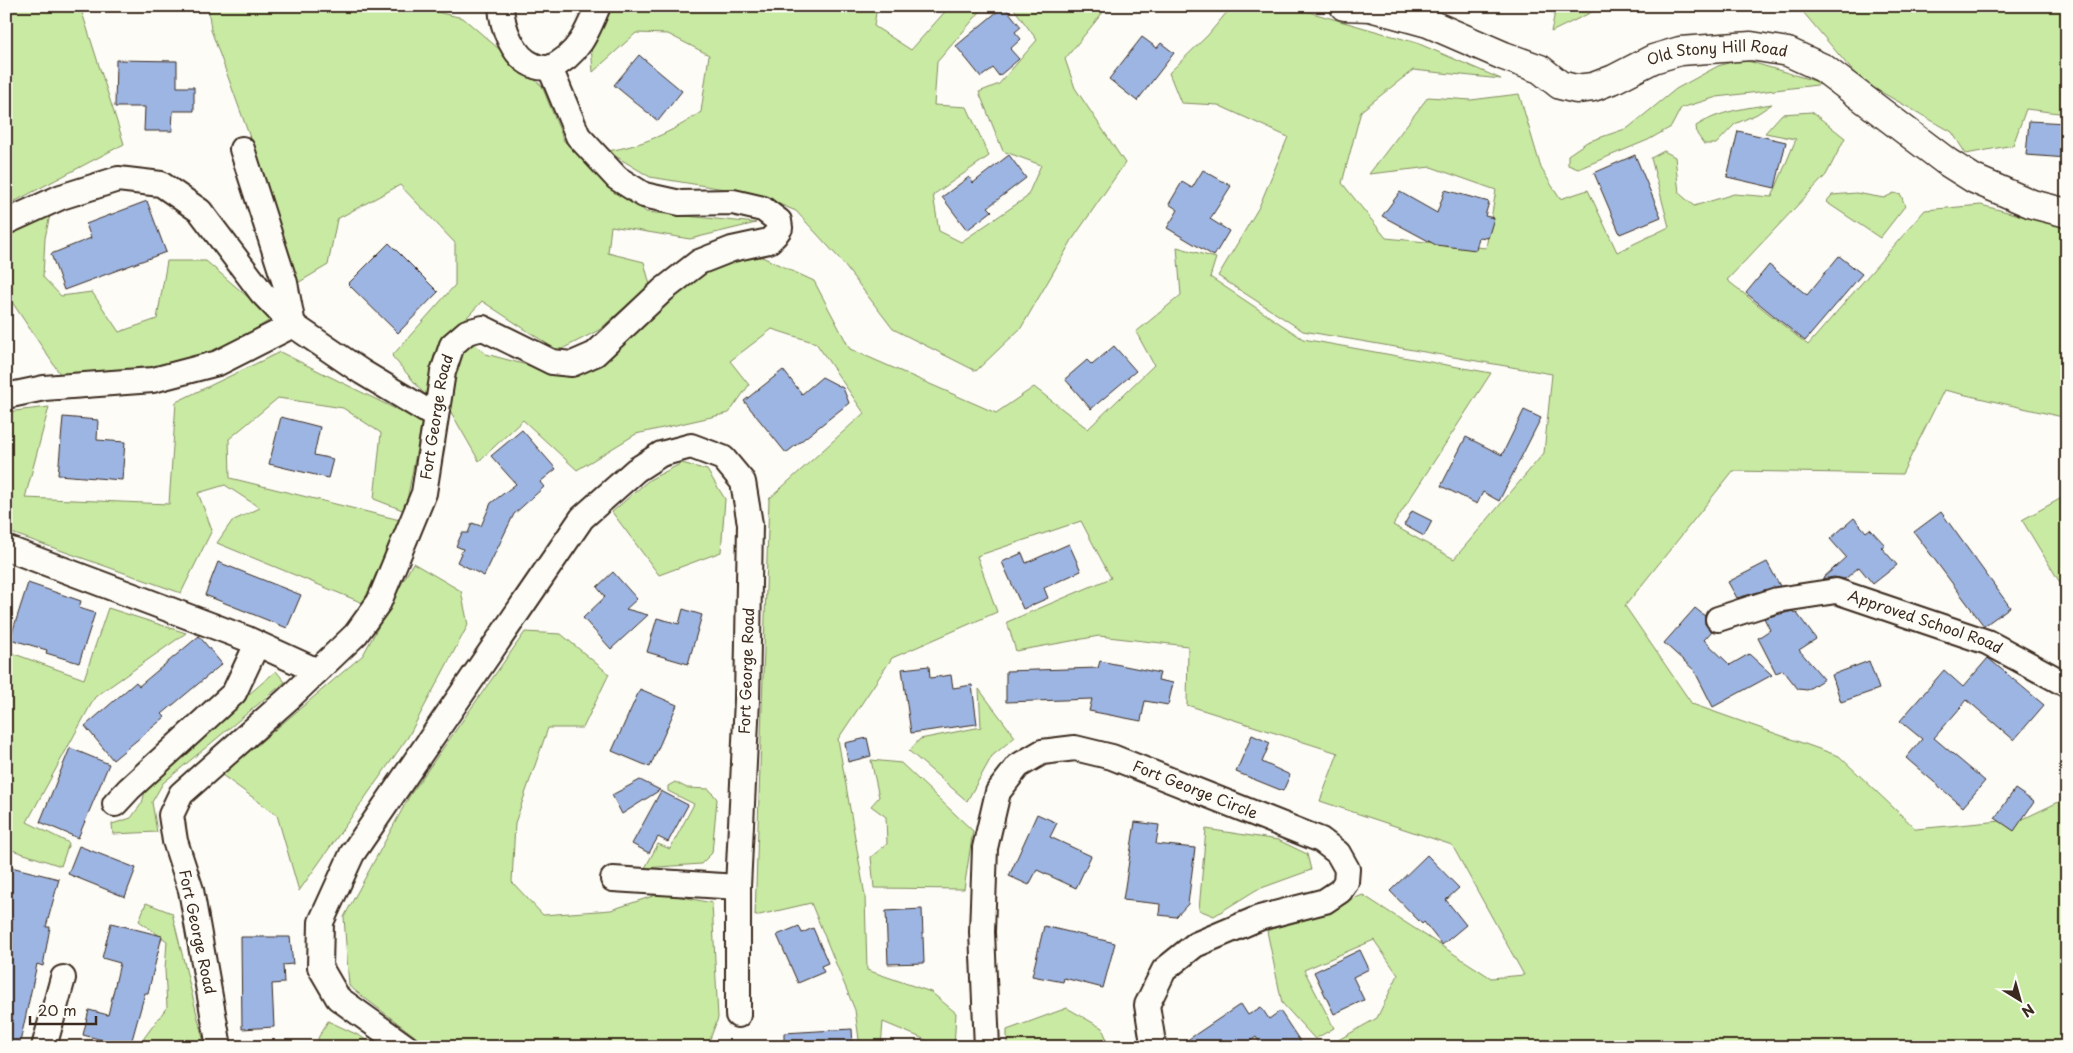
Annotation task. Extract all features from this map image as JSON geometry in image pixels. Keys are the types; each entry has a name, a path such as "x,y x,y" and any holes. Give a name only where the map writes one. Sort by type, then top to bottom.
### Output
{"street":[{"path":"501,6 509,39 521,56 535,67 550,68 564,62 578,46 598,6"},
{"name":"Old Stony Hill Road","path":"1344,6 1370,7 1428,23 1504,56 1540,69 1560,85 1576,89 1593,87 1607,82 1653,59 1680,51 1751,46 1788,52 1823,68 1947,162 1974,179 2032,204 2067,213"},
{"name":"Fort George Road","path":"220,1047 191,890 175,841 171,815 181,794 356,634 380,602 424,493 443,372 452,345 467,332 483,328 552,362 572,364 595,354 662,290 699,262 732,248 769,241 780,228 779,222 763,209 733,202 680,203 644,195 617,178 578,136 550,68"},
{"path":"242,149 284,283 293,325"},
{"path":"6,222 61,198 118,179 161,184 200,211 262,293 293,325 362,372 435,416"},
{"path":"6,396 44,388 153,380 218,363 293,325"},
{"name":"Fort George Road","path":"406,1047 338,998 320,967 321,922 352,854 582,518 636,470 661,454 691,446 723,458 743,482 750,524 747,700 738,887 738,1015"},
{"path":"6,548 257,644 317,671"},
{"name":"Approved School Road","path":"1718,620 1777,600 1836,591 1986,642 2067,684"},
{"path":"115,804 234,693 257,644"},
{"name":"Fort George Circle","path":"987,1047 982,932 985,848 998,792 1018,766 1042,752 1075,748 1112,757 1321,840 1338,853 1347,869 1346,882 1340,891 1325,901 1259,918 1194,945 1164,970 1147,1005 1155,1047"},
{"path":"613,879 738,887"},
{"path":"44,1047 63,978"}],"green space":[{"path":"6,6 80,6 124,144 6,206"},
{"path":"208,6 410,6 463,18 542,86 564,141 646,212 756,223 690,239 611,226 608,253 644,262 650,285 599,330 558,351 482,301 435,352 426,396 392,356 455,285 455,243 400,185 337,219 328,265 296,284 253,146 211,30"},
{"path":"608,6 877,6 874,26 911,50 950,6 985,6 937,62 934,105 967,107 989,156 933,195 939,231 961,242 1027,197 1041,165 1003,151 979,92 999,84 1037,40 1012,6 1108,6 1065,59 1075,88 1125,163 1072,240 1021,328 976,371 893,329 838,257 796,211 755,194 650,177 607,151 644,142 679,126 701,112 709,55 668,34 636,33 593,72 591,45"},
{"path":"1232,6 1288,6 1417,43 1501,79 1413,70 1361,111 1342,183 1386,238 1486,248 1496,190 1431,167 1369,174 1428,97 1471,100 1519,94 1541,168 1560,199 1588,190 1617,252 1669,227 1651,158 1664,151 1675,157 1679,193 1694,206 1734,194 1772,197 1796,139 1765,133 1782,114 1812,112 1845,138 1826,175 1727,280 1808,345 1925,210 1981,205 2067,228 2067,418 1944,390 1902,474 1733,471 1625,606 1692,704 1839,756 1916,829 2023,819 2067,798 2067,1047 1326,1047 1377,1018 1398,975 1374,940 1304,970 1334,1028 1315,1039 1282,1003 1267,931 1363,895 1491,978 1524,975 1452,845 1320,801 1338,753 1187,705 1188,646 1099,636 1016,651 1007,622 1111,578 1081,521 977,556 997,612 892,658 838,739 865,896 867,970 931,992 956,1013 954,1047 943,1047 883,1022 881,1047 860,1047 855,1010 811,903 755,916 769,499 864,413 816,343 772,329 730,361 749,385 729,413 636,434 577,470 523,420 479,461 448,407 455,357 468,338 486,354 538,368 575,371 682,283 717,263 762,257 814,281 850,349 996,413 1034,387 1088,429 1154,365 1136,332 1181,295 1177,247 1216,258 1210,277 1303,339 1491,373 1393,525 1454,559 1544,453 1552,374 1303,331 1218,276 1259,207 1288,137 1218,105 1181,103 1169,73 1208,35"},
{"path":"1556,6 1604,6 1551,32"},
{"path":"1798,6 2067,6 2067,114 2026,109 2013,145 1966,154 1952,132 1860,80"},
{"path":"1741,59 1825,84 1717,97 1681,108 1671,127 1648,140 1578,169 1568,165 1568,155 1587,142 1628,128 1676,89 1718,66"},
{"path":"1772,104 1757,114 1735,124 1716,144 1704,144 1697,134 1696,126 1714,117 1733,111"},
{"path":"1856,193 1884,198 1894,193 1901,195 1905,206 1880,238 1826,202 1832,195"},
{"path":"51,210 45,238 43,277 61,296 92,292 119,332 157,319 167,261 206,261 249,298 270,320 231,344 213,352 149,371 62,377 6,293 6,231"},
{"path":"280,352 422,422 405,511 374,499 381,433 343,408 278,398 229,439 230,478 400,520 363,603 217,543 232,521 260,508 225,485 198,493 212,530 181,593 6,531 6,412 49,407 25,498 169,504 176,402"},
{"path":"682,463 707,470 725,499 721,552 659,575 612,512 649,480"},
{"path":"2067,495 2067,594 2022,520"},
{"path":"413,563 461,591 468,625 408,737 299,891 277,815 222,775 363,655"},
{"path":"108,608 186,633 95,697 27,822 69,843 61,866 6,848 6,651 84,679"},
{"path":"525,632 561,634 609,674 583,728 548,728 515,823 512,882 543,915 611,910 662,893 712,903 718,1018 707,1047 429,1047 349,986 344,917 410,795"},
{"path":"276,671 285,682 163,783 152,802 157,832 113,834 112,824 131,818 142,803 148,781"},
{"path":"979,689 1015,737 992,756 967,801 909,751 920,739 981,727"},
{"path":"871,760 901,763 973,831 964,889 874,888 871,857 887,844 886,817 871,806 879,797"},
{"path":"675,782 687,788 709,789 717,799 712,853 701,864 645,868 658,844 670,849 694,804 668,791 668,786"},
{"path":"1206,829 1278,840 1307,854 1311,870 1256,890 1214,916 1199,910"},
{"path":"146,903 172,913 205,1047 146,1047 144,1038 167,1007 165,970 167,941 139,921"},
{"path":"1067,1008 1102,1028 1110,1047 1007,1047 1007,1030"},
{"path":"328,1021 360,1036 376,1047 320,1047 318,1038"}],"building":[{"path":"1004,6 1021,27 1015,32 1021,39 1010,49 1019,59 999,76 993,68 981,77 956,46"},
{"path":"1142,37 1157,48 1161,43 1174,53 1137,101 1109,79"},
{"path":"639,55 682,91 658,121 614,85"},
{"path":"116,60 177,61 177,87 194,87 194,111 173,111 172,131 144,131 145,107 115,107"},
{"path":"2029,121 2067,123 2067,158 2026,155"},
{"path":"1738,131 1786,142 1775,188 1727,177"},
{"path":"1009,155 1026,178 988,207 992,211 967,230 942,197 969,177 973,183"},
{"path":"1635,155 1661,217 1620,234 1594,173"},
{"path":"1203,170 1231,186 1210,219 1229,231 1214,256 1167,228 1178,210 1169,204 1182,182 1192,188"},
{"path":"1445,190 1489,202 1485,216 1494,218 1488,238 1479,237 1476,250 1436,245 1382,216 1400,192 1437,213"},
{"path":"147,201 166,252 64,290 51,254 91,238 86,224"},
{"path":"389,243 438,292 398,333 348,284"},
{"path":"1839,256 1862,274 1805,341 1746,293 1769,265 1807,295"},
{"path":"1114,346 1136,371 1091,409 1065,379 1087,360 1092,365"},
{"path":"783,370 802,394 822,377 843,388 849,403 786,453 744,401"},
{"path":"1524,410 1541,418 1499,501 1483,492 1477,504 1441,486 1466,437 1502,455"},
{"path":"63,417 98,420 97,440 125,442 122,480 58,475"},
{"path":"281,417 320,427 314,455 333,459 328,478 269,464"},
{"path":"522,430 556,469 540,482 544,487 514,514 484,576 457,562 463,549 456,546 462,533 468,533 472,523 481,526 491,503 516,484 491,456"},
{"path":"1412,511 1432,521 1424,536 1404,525"},
{"path":"1941,512 2010,607 1984,626 1914,532"},
{"path":"1854,518 1866,532 1870,529 1885,545 1881,547 1897,565 1873,584 1859,567 1845,579 1834,577 1822,579 1846,557 1830,539"},
{"path":"1069,544 1081,571 1044,588 1048,598 1023,609 1002,562 1022,553 1026,563"},
{"path":"218,562 301,595 287,628 205,595"},
{"path":"1767,562 1780,586 1737,598 1728,582"},
{"path":"613,572 637,599 626,609 648,615 611,649 583,618 605,597 597,587"},
{"path":"28,583 81,601 79,608 95,613 79,663 46,653 47,650 10,639"},
{"path":"1695,608 1705,616 1705,624 1712,631 1704,640 1730,665 1749,654 1772,675 1713,707 1694,670 1664,643"},
{"path":"683,609 702,615 688,664 647,652 657,618 679,624"},
{"path":"1793,611 1794,613 1796,612 1816,639 1799,650 1824,679 1807,690 1798,689 1783,670 1776,673 1758,638 1770,630 1764,618"},
{"path":"199,636 222,664 162,714 165,717 113,760 85,726 136,682 139,686"},
{"path":"1988,658 2044,705 2014,740 1967,700 1934,738 1985,781 1963,807 1906,758 1922,739 1900,721 1944,670 1963,687"},
{"path":"1100,661 1160,673 1158,680 1173,683 1168,705 1145,701 1141,721 1089,711 1092,699 1006,702 1006,671 1098,668"},
{"path":"1869,661 1879,689 1841,702 1832,675"},
{"path":"929,666 930,678 951,675 953,688 972,685 977,724 911,733 902,669"},
{"path":"640,689 677,705 650,767 612,751"},
{"path":"1252,735 1270,743 1262,762 1290,775 1283,791 1236,772"},
{"path":"867,738 871,756 848,762 845,743"},
{"path":"70,748 109,764 78,838 40,822"},
{"path":"640,780 660,790 622,814 612,795"},
{"path":"2015,789 2034,802 2014,831 1995,818"},
{"path":"661,791 688,805 668,842 658,837 649,853 632,844"},
{"path":"1037,814 1057,823 1050,837 1091,856 1076,888 1037,870 1029,885 1009,876"},
{"path":"1135,822 1159,825 1156,844 1195,848 1188,904 1176,917 1159,915 1160,904 1123,900"},
{"path":"79,846 136,868 125,897 68,874"},
{"path":"1427,855 1459,888 1446,900 1466,925 1442,945 1424,922 1422,924 1390,891"},
{"path":"11,867 59,879 46,927 50,927 43,966 37,964 19,1047 6,1047 6,886"},
{"path":"922,909 924,963 888,964 886,911"},
{"path":"111,923 162,936 148,993 145,993 130,1047 83,1035 89,1010 108,1015 120,963 102,958"},
{"path":"799,926 802,933 813,928 828,963 821,966 824,972 798,983 777,935"},
{"path":"1044,926 1115,943 1103,988 1064,978 1063,982 1032,976"},
{"path":"241,937 290,937 293,964 283,965 284,983 272,984 274,1027 242,1029"},
{"path":"1360,950 1369,969 1353,977 1364,1000 1334,1014 1314,972"},
{"path":"1241,1004 1248,1015 1261,1007 1269,1019 1280,1011 1304,1047 1263,1047 1256,1037 1242,1047 1177,1047"},
{"path":"852,1029 853,1047 784,1047 784,1033"}]}
